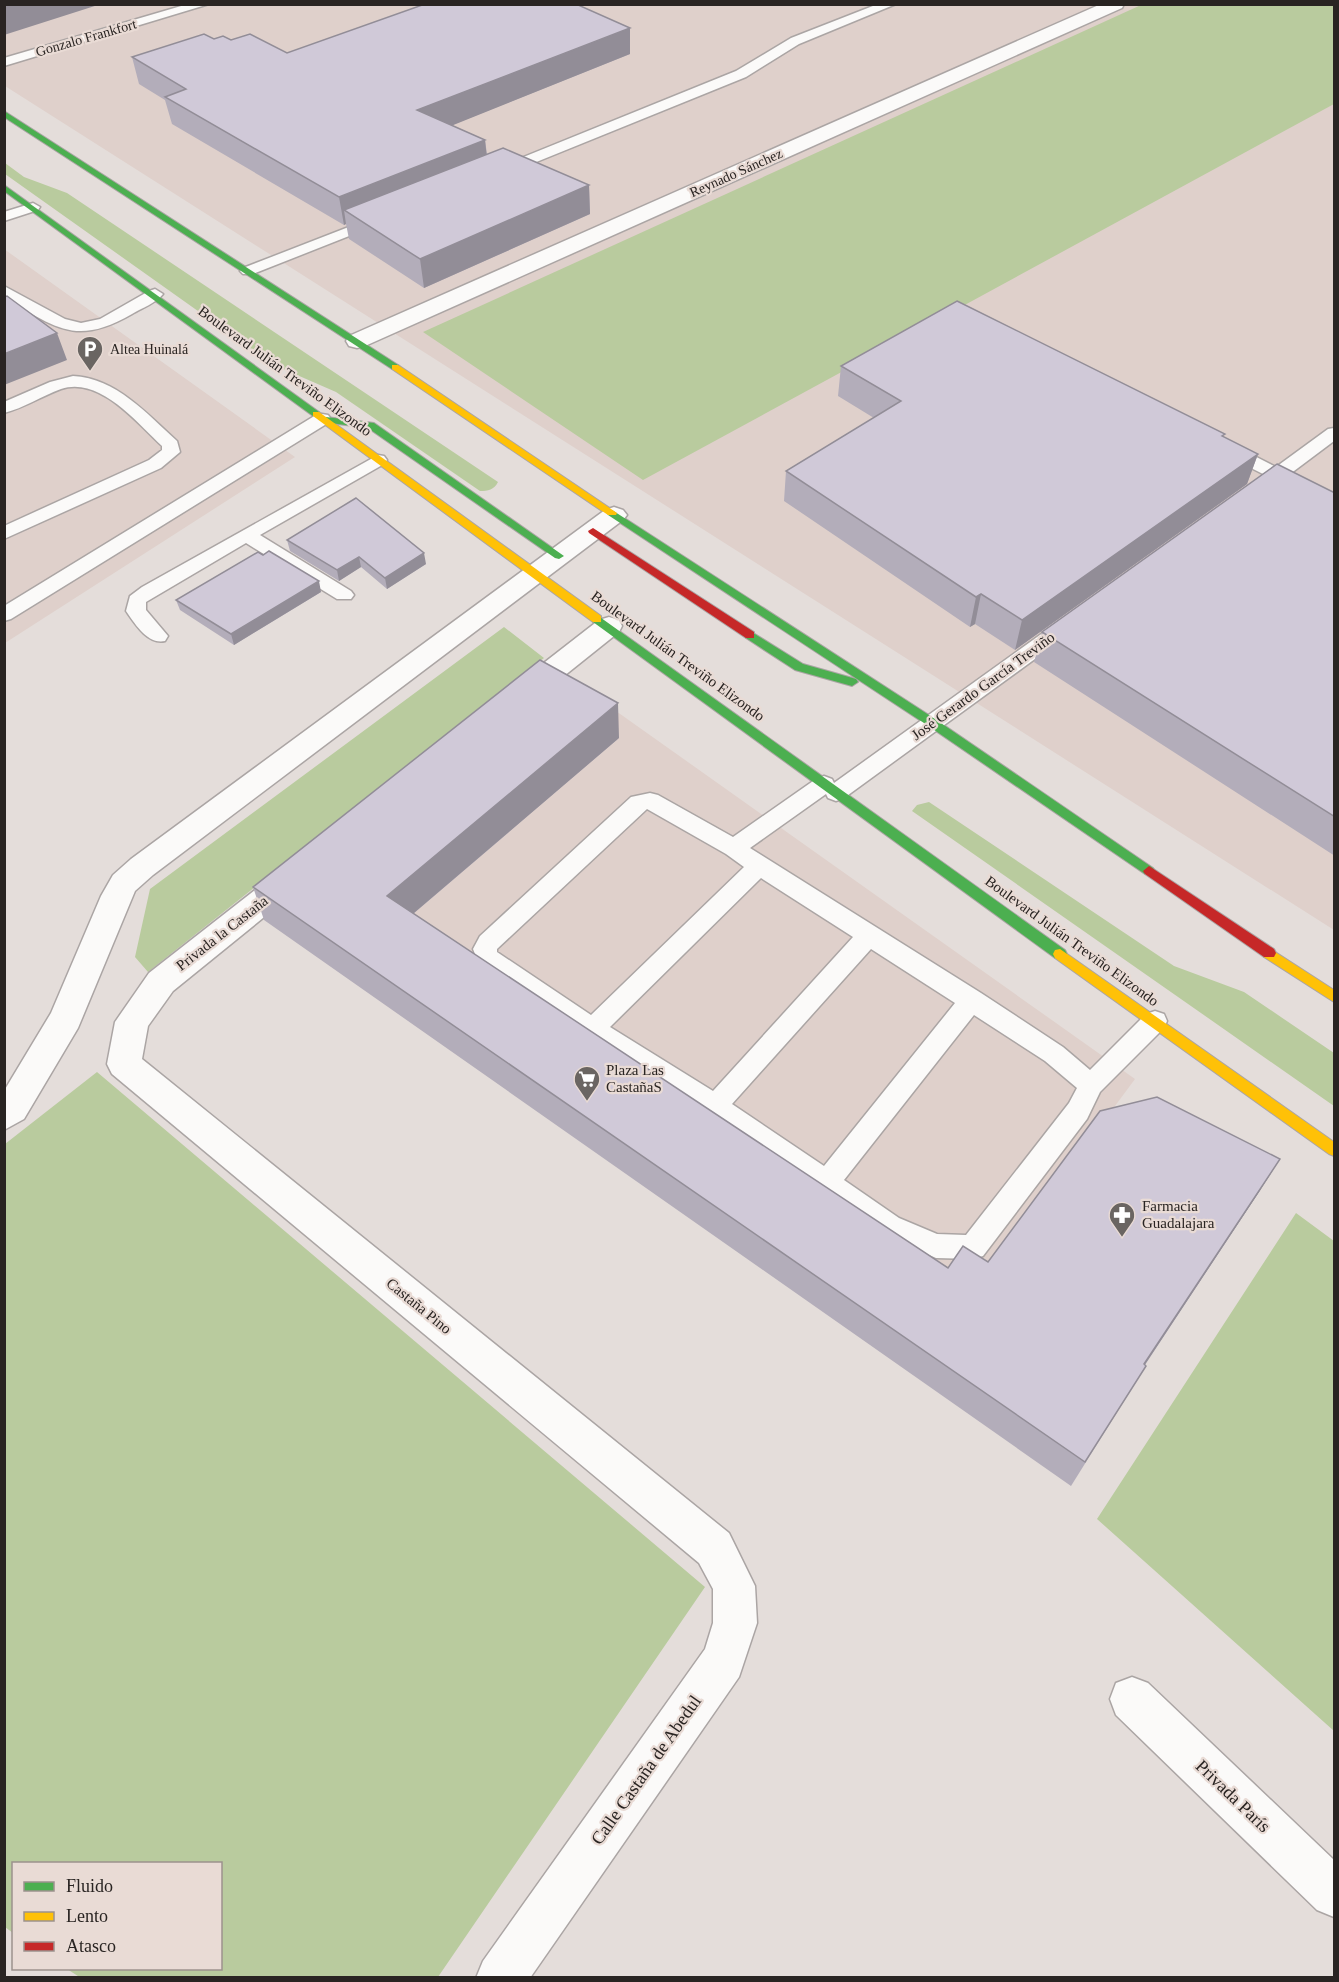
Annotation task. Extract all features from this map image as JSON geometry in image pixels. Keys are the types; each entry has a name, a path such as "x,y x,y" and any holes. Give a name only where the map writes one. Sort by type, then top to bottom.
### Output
{"main road":[{"path":"4,114 357,342 614,515 931,722 1335,996"},
{"path":"4,127 160,228 207,244"},
{"name":"Boulevard Julián Treviño Elizondo","path":"4,187 155,294 378,460 548,565 609,626 830,788 1335,1150"},
{"path":"322,419 370,425 548,565"},
{"path":"593,531 799,667 883,691"}],"street":[{"name":"Reynado Sánchez","path":"357,342 1116,4"},
{"path":"8,1112 66,1018 112,905 124,883 142,867 614,515"},
{"path":"497,715 609,626"},
{"name":"Privada la Castaña","path":"124,1064 132,1022 161,982 320,856"},
{"name":"Castaña Pino","path":"124,1064 714,1548"},
{"name":"Calle Castaña de Abedul","path":"500,1977 723,1661 735,1623 734,1586 714,1548"},
{"name":"Privada París","path":"1132,1699 1335,1893"}],"lane":[{"name":"Gonzalo Frankfort","path":"4,62 202,4"},
{"path":"490,175 741,74 795,40 890,4"},
{"path":"4,217 33,207"},
{"path":"248,271 391,214"},
{"path":"7,296 59,322 81,328 105,323 155,294"},
{"path":"4,408 58,386 73,381 84,381 97,385 134,411 171,445 171,452 155,464 4,533"},
{"path":"6,611 322,419"},
{"path":"1240,502 1335,433"},
{"path":"1205,438 1335,503"},
{"path":"158,636 136,611 137,600 378,460"},
{"path":"246,535 344,595"},
{"name":"José Gerardo García Treviño","path":"734,848 931,722 1076,619"},
{"path":"1090,1085 1054,1054 972,1000 734,848 651,801 639,803 488,942 484,949 487,957 593,1029 715,1106 890,1226 936,1246 974,1247 1078,1111 1090,1085 1155,1021"},
{"path":"593,1029 759,866"},
{"path":"715,1106 869,935"},
{"path":"827,1182 972,1000"}],"shaded area":[{"path":"4,5 1334,5 1334,930 5,86"},
{"name":"Altea Huinalá","path":"4,249 295,457 5,643 4,643"},
{"name":"Plaza Las CastañaS","path":"568,677 1135,1079 915,1376 262,918"}],"green space":[{"path":"1141,5 1334,5 1334,104 643,480 423,332"},
{"path":"5,163 24,177 67,193 498,482 495,487 480,491 336,392 274,365 5,174"},
{"path":"504,627 544,658 148,972 135,957 150,889"},
{"path":"929,802 1174,966 1244,992 1334,1053 1334,1106 912,811 917,805"},
{"path":"97,1072 705,1587 438,1977 81,1978 69,1970 222,1970 222,1862 12,1862 12,1932 5,1927 5,1144"},
{"path":"1296,1213 1334,1241 1334,1731 1097,1519"}],"building":[{"path":"425,4 576,4 630,28 417,110 485,140 339,197 165,97 186,89 132,57 204,34 214,39 223,36 231,40 250,34 287,53"},
{"path":"503,148 589,185 420,259 344,210"},
{"path":"7,296 57,333 4,354 4,297"},
{"path":"957,301 1225,434 1222,436 1258,454 1022,620 981,594 976,597 786,471 901,401 841,366"},
{"path":"1277,464 1335,493 1335,817 1042,632"},
{"path":"356,498 424,553 385,578 359,557 337,570 287,540"},
{"path":"269,551 319,581 231,634 176,600 258,552 263,555"},
{"path":"540,660 618,703 387,896 948,1268 963,1246 988,1262 1100,1111 1157,1097 1280,1159 1144,1364 1146,1366 1085,1462 253,887"}],"traffic: fast":[{"path":"4,113 395,367"},
{"path":"4,187 316,414"},
{"path":"326,420 371,425 559,556"},
{"path":"612,513 931,722 1149,871"},
{"path":"597,619 1060,954"},
{"path":"750,635 799,667 852,682"}],"traffic: slow":[{"path":"395,367 612,513"},
{"path":"316,414 597,619"},
{"path":"1269,953 1334,997"},
{"path":"1060,954 1334,1150"}],"traffic: jam":[{"path":"593,531 750,635"},
{"path":"1149,871 1269,953"}],"place":[{"name":"Altea Huinalá","path":"90,372"},
{"name":"Plaza Las CastañaS","path":"587,1102"},
{"name":"Farmacia Guadalajara","path":"1122,1238"}]}
